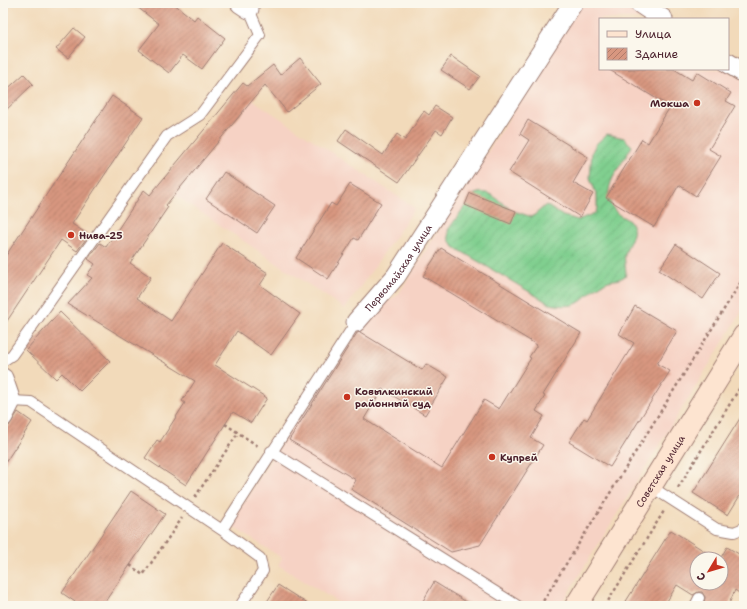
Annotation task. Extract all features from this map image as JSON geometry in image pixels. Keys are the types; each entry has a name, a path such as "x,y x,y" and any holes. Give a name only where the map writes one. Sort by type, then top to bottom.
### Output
{"street":[{"name":"Первомайская улица","path":"356,322 396,276 573,3"},
{"path":"639,3 662,18"},
{"path":"729,64 744,73"},
{"name":"Советская улица","path":"576,606 744,336"},
{"path":"3,378 6,405"}],"lane":[{"path":"3,361 12,355 167,136 200,115 260,35 245,6"},
{"name":"Первомайская улица","path":"222,530 356,322"},
{"path":"6,405 31,402 222,530 260,558 263,572 240,606"},
{"path":"271,452 518,606"},
{"path":"650,486 717,528 734,532 744,528"}],"path":[{"path":"540,606 744,277"},
{"path":"225,424 271,452"}],"shaded area":[{"path":"581,3 631,3 653,18 599,18 599,70 729,70 744,80 744,308 560,606 344,606 278,565 282,558 230,525 356,322 398,295"},
{"path":"253,100 415,208 345,309 175,195"}],"green space":[{"path":"607,134 624,138 632,146 613,178 609,195 611,204 616,212 628,220 632,224 633,228 632,237 625,254 626,275 624,277 606,282 577,304 562,306 550,304 454,247 449,240 448,230 473,195 479,193 490,194 514,211 532,217 546,205 563,216 578,220 595,213 597,209 597,196 590,178 592,152 596,144"}],"building":[{"path":"132,3 173,3 194,20 197,16 225,38 202,69 183,55 169,73 139,50 159,24"},
{"path":"74,28 85,37 68,58 56,49"},
{"path":"451,56 480,76 470,89 441,70"},
{"path":"300,58 321,84 287,112 265,85 166,205 168,207 130,263 151,277 137,298 171,321 222,243 268,273 260,285 300,314 271,355 237,331 215,365 267,398 251,423 233,412 186,485 145,458 157,440 160,442 185,403 182,401 195,381 68,304 92,278 87,275 95,264 88,259 100,243 106,247 144,190 150,195 243,83 247,86 273,65 280,75"},
{"path":"610,70 676,70 692,80 697,72 731,93 726,101 735,106 709,149 721,156 696,196 679,185 654,227 606,198 642,139 648,143 670,107"},
{"path":"24,74 33,84 3,113 3,93"},
{"path":"112,96 143,117 72,224 89,235 77,251 61,240 3,327 3,260"},
{"path":"435,106 452,117 442,134 436,130 399,182 338,141 346,129 383,155 397,134 405,140 424,111 429,115"},
{"path":"528,120 588,157 573,183 593,194 580,217 509,172 529,140 520,134"},
{"path":"224,172 275,206 257,233 206,199"},
{"path":"350,184 381,203 358,240 354,238 328,279 296,258 331,203 336,206"},
{"path":"470,193 516,211 511,224 465,205"},
{"path":"676,244 720,273 703,299 659,270"},
{"path":"441,248 581,333 543,395 545,396 536,411 544,416 531,438 543,445 480,545 451,552 351,489 356,480 289,440 357,333 360,332 422,370 426,364 448,377 425,415 382,389 364,419 442,468 484,400 499,409 531,358 529,357 537,345 423,276"},
{"path":"635,306 677,331 657,364 670,371 610,467 569,442 584,418 587,420 634,343 619,334"},
{"path":"60,312 110,361 80,391 62,373 56,379 26,350"},
{"path":"18,412 32,422 3,466 3,428 9,426"},
{"path":"744,412 744,489 728,515 693,493"},
{"path":"131,491 165,514 102,606 81,606 62,593"},
{"path":"671,530 704,551 689,551 689,591 729,591 729,551 725,551 727,547 744,557 744,584 739,593 735,590 728,606 711,606 704,602 705,597 702,592 698,592 693,595 677,585 664,606 623,606"},
{"path":"434,582 473,606 420,606"},
{"path":"278,585 311,606 264,606"}],"place":[{"name":"Мокша","path":"697,103"},
{"name":"Нива-25","path":"71,235"},
{"name":"Ковылкинский районный суд","path":"347,397"},
{"name":"Купрей","path":"492,457"}]}
